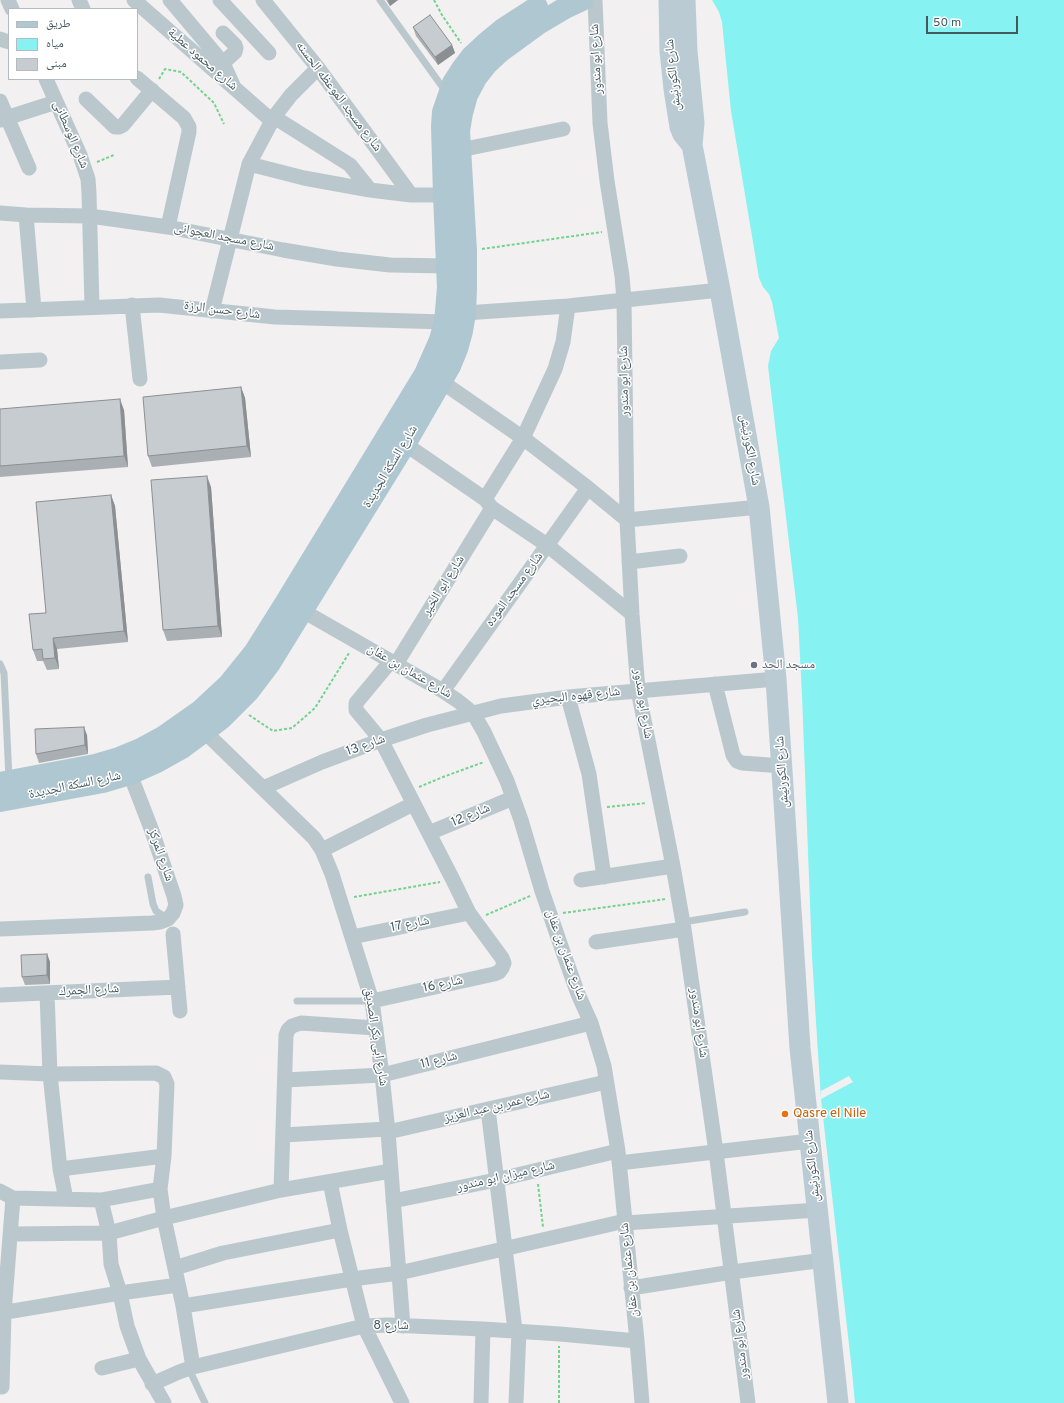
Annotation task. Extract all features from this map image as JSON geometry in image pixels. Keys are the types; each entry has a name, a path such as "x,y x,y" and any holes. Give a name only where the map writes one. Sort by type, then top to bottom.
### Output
{"main road":[{"name":"شارع السكة الجديدة","path":"4,782 95,765 119,758 141,749 184,724 210,703 254,653 421,381 433,358 445,322 448,299 442,126 448,95 459,74 472,56 503,29 549,0"},
{"name":"شارع السكة الجديدة","path":"0,801 103,782 130,774 157,762 182,748 205,732 235,706 248,692 270,663 303,612 442,382 457,349 465,313 466,251 459,131 463,107 467,95 476,78 500,51 538,24 582,0"},
{"name":"شارع الكورنيش","path":"669,0 670,51 680,127 683,134 692,145"},
{"name":"شارع الكورنيش","path":"685,0 687,51 694,124 692,145 759,507 783,766 800,1048 824,1260 838,1403"}],"street":[{"name":"شارع محمود عطية","path":"134,0 233,88 273,118 350,165 370,190"},
{"path":"170,0 223,63 233,88"},
{"path":"220,0 269,52"},
{"name":"شارع مسجد الموعظه الحسنه","path":"263,0 318,68 411,195"},
{"name":"شارع ابو مندور","path":"594,0 600,124 624,300 626,520 638,690 684,925 725,1216 748,1403"},
{"path":"223,33 235,45 236,48 235,52 223,63"},
{"path":"212,311 249,164 273,118 291,95 318,68"},
{"path":"138,79 184,118 188,127 189,132 168,227"},
{"name":"شارع الوسطانى","path":"46,80 84,167 89,193 92,307"},
{"path":"86,98 115,127 119,127 123,125 152,90"},
{"path":"0,101 4,119 29,168"},
{"path":"4,119 56,102"},
{"path":"460,150 563,129"},
{"path":"249,164 304,178 370,190 411,195 444,195"},
{"name":"شارع مسجد العجوانى","path":"0,213 90,216 168,227 230,240 337,259 390,265 448,266"},
{"path":"26,215 34,310"},
{"path":"465,313 568,306 720,290"},
{"path":"132,305 140,379"},
{"name":"شارع حسن الرزة","path":"0,311 159,305 275,317 445,322"},
{"name":"شارع ابو الخير","path":"381,740 356,710 356,703 394,663 488,504 523,438 555,369 563,342 568,306"},
{"path":"0,362 40,360"},
{"path":"442,382 523,438 588,488 626,520 759,507"},
{"path":"405,444 488,504 547,544 632,614"},
{"name":"شارع مسجد الموده","path":"443,691 588,488"},
{"path":"629,562 680,556"},
{"name":"شارع عثمان بن عفان","path":"303,612 356,641 458,701 473,713 497,758 521,820 542,891 573,980 591,1023 600,1052 618,1157 642,1403"},
{"name":"شارع قهوه البحيري","path":"473,713 515,704 568,697 776,679"},
{"path":"715,684 733,755 737,760 742,763 783,766"},
{"path":"568,697 589,774 604,877"},
{"name":"شارع 13","path":"263,788 322,762 381,740 427,725 473,713"},
{"name":"شارع ابى بكر الصديق","path":"205,732 305,828 322,850 328,862 372,1001 388,1131 403,1326"},
{"path":"381,740 471,917"},
{"name":"شارع المركز","path":"130,774 152,831 174,896 176,905 173,913 168,919"},
{"path":"322,850 410,798"},
{"name":"شارع 12","path":"429,833 513,798"},
{"path":"581,880 673,866"},
{"name":"شارع 17","path":"352,937 471,917"},
{"name":"شارع 16","path":"372,1001 499,972 504,963 502,958 471,917"},
{"path":"0,929 152,923 168,919"},
{"path":"596,942 684,925"},
{"path":"173,934 180,1011"},
{"name":"شارع الجمرك","path":"0,995 178,987"},
{"path":"47,993 50,1074 60,1169 66,1199"},
{"path":"281,1190 286,1035 292,1026 301,1023 376,1028"},
{"name":"شارع 11","path":"284,1080 382,1075 591,1023"},
{"path":"0,1072 50,1074 156,1073 164,1077 167,1084 164,1156 160,1189 164,1218 183,1306 191,1368"},
{"name":"شارع عمر بن عبد العزيز","path":"283,1135 388,1131 606,1082"},
{"path":"488,1109 505,1249 517,1330 516,1403"},
{"name":"شارع ميزان ابو مندور","path":"393,1201 496,1180 536,1170 618,1157 716,1152 810,1141"},
{"path":"60,1169 164,1156"},
{"path":"6,1243 109,1233 164,1218 281,1190 391,1171"},
{"path":"330,1182 340,1230 364,1326 402,1403"},
{"path":"2,1387 2,1313 7,1194 66,1199 101,1200 160,1189"},
{"path":"101,1200 109,1233 112,1264 127,1326 139,1359 164,1403"},
{"path":"183,1306 399,1273 625,1222 818,1210"},
{"path":"175,1268 223,1253 340,1230"},
{"path":"631,1288 732,1272 824,1260"},
{"path":"2,1313 120,1293 178,1285"},
{"name":"شارع 8","path":"152,1384 191,1368 364,1326 483,1328 637,1341"},
{"path":"481,1403 483,1328"},
{"path":"102,1368 139,1359"}],"lane":[{"path":"380,0 448,95"},
{"path":"0,664 4,673 4,782"},
{"path":"148,877 153,904 156,911 168,919"},
{"path":"684,925 745,912"},
{"path":"297,1001 372,1001"},
{"path":"191,1368 205,1403"}],"path":[{"path":"434,0 442,15 472,56"},
{"path":"152,90 165,69 181,72 214,103 224,124"},
{"path":"84,167 114,155"},
{"path":"466,251 615,230"},
{"path":"235,706 273,731 292,728 315,708 356,641"},
{"path":"410,798 444,776 497,758"},
{"path":"594,808 660,802"},
{"path":"340,900 453,880"},
{"path":"471,917 542,891"},
{"path":"550,914 679,898"},
{"path":"536,1170 544,1240"},
{"path":"559,1403 560,1334"}],"water":[{"path":"712,0 1064,0 1064,1403 855,1403 821,1099 812,956 798,618 768,366 771,351 779,338 772,302 759,278 731,111 722,22 719,12"}],"pier":[{"path":"849,1076 853,1082 821,1099 821,1091"}],"building":[{"path":"430,15 452,45 435,57 413,27"},
{"path":"241,387 247,446 148,456 143,397"},
{"path":"120,399 124,456 0,466 0,409"},
{"path":"207,476 218,626 163,630 151,480"},
{"path":"111,495 124,631 53,638 55,658 43,659 42,649 33,650 29,614 46,613 36,502"},
{"path":"84,727 85,745 36,754 35,729"},
{"path":"47,954 47,975 22,977 21,955"}],"place":[{"name":"مسجد الحد","path":"754,665"},
{"name":"Qasre el Nile","path":"785,1114"}]}
